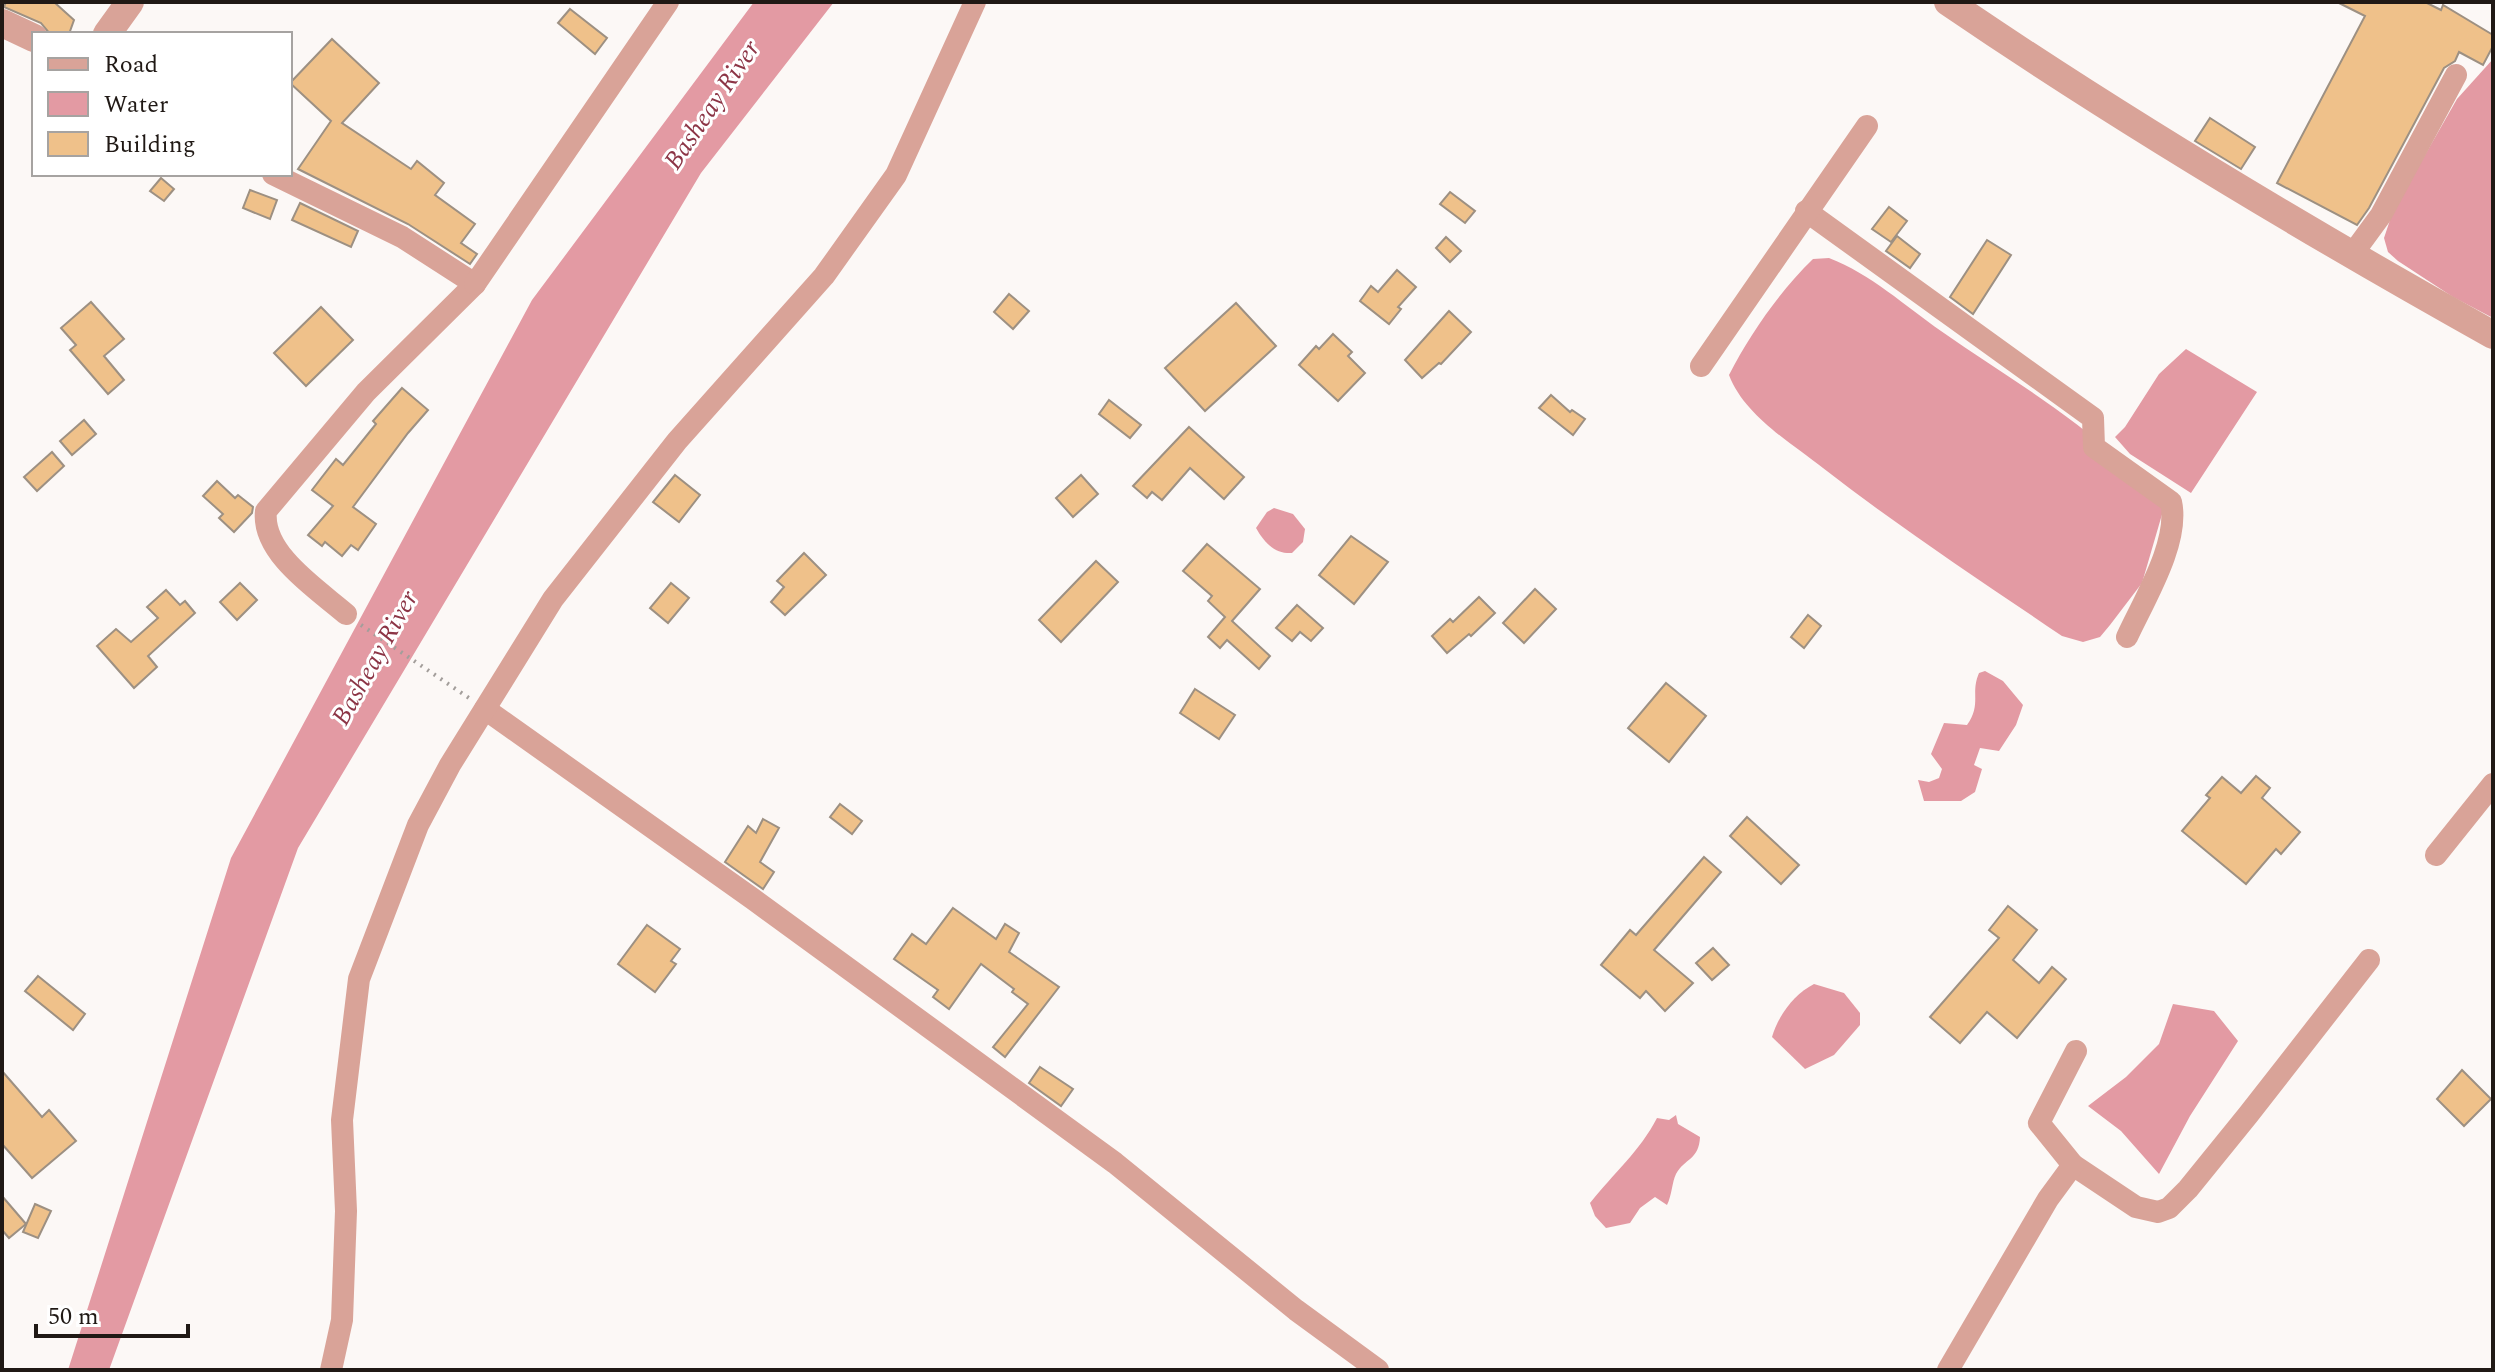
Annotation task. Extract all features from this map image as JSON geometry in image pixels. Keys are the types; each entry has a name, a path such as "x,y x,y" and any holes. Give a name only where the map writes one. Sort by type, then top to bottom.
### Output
{"street":[{"path":"108,32 130,2"},
{"path":"346,614 275,550 264,522 266,511 366,392 475,284 668,2"},
{"path":"331,1370 342,1320 346,1211 342,1120 359,979 418,825 450,765 553,599 677,441 824,276 896,175 975,2"},
{"path":"1948,2 2056,76 2351,256 2493,335"},
{"path":"2,23 32,37"},
{"path":"2351,256 2381,215 2456,75"},
{"path":"1701,366 1867,126"},
{"path":"277,176 402,237 475,284"},
{"path":"1806,211 2093,418 2094,447 2171,502 2174,515 2167,549 2127,637"},
{"path":"485,709 753,899 1115,1163 1296,1310 1378,1370"},
{"path":"2436,855 2493,784"},
{"path":"2076,1051 2039,1123 2073,1165 2136,1207 2158,1212 2169,1208 2188,1189 2369,960"},
{"path":"1948,1370 2048,1199 2073,1165"}],"path":[{"path":"346,614 485,709"}],"water":[{"name":"Basheay River","path":"754,2 834,2 701,173 298,848 109,1370 68,1370 231,858 532,300"},
{"path":"2493,59 2493,318 2453,297 2398,261 2388,252 2384,238 2393,211 2457,99"},
{"path":"1829,258 1873,282 2056,409 2139,478 2155,497 2163,511 2142,583 2100,637 2083,642 2062,636 1852,490 1770,427 1746,403 1729,375 1737,360 1766,314 1801,271 1813,259"},
{"path":"2186,349 2257,392 2191,493 2130,454 2115,437 2125,427 2159,374"},
{"path":"1274,508 1293,514 1305,529 1303,542 1292,553 1270,546 1256,528 1267,512"},
{"path":"1985,671 2003,681 2023,705 2016,725 1999,751 1980,748 1974,765 1982,769 1975,792 1961,801 1924,801 1918,780 1929,782 1939,778 1942,769 1931,754 1944,723 1967,725 1974,711 1979,673"},
{"path":"1814,984 1844,993 1860,1013 1860,1025 1834,1055 1805,1069 1772,1037 1788,1006"},
{"path":"2173,1004 2214,1011 2238,1041 2190,1116 2159,1174 2121,1131 2088,1106 2126,1077 2159,1044"},
{"path":"1676,1115 1678,1124 1700,1137 1694,1155 1676,1174 1667,1205 1655,1197 1640,1208 1630,1223 1606,1228 1595,1216 1590,1203 1634,1152 1657,1118 1669,1120"}],"building":[{"path":"6,2 54,2 74,20 70,32 48,32 41,23 4,7"},
{"path":"2337,2 2425,2 2441,10 2443,5 2493,35 2493,46 2483,65 2459,52 2455,61 2444,68 2357,225 2277,183 2365,16"},
{"path":"570,9 607,38 595,54 558,23"},
{"path":"332,39 379,83 342,123 411,169 417,161 444,183 435,195 475,224 461,243 477,254 470,264 408,224 298,169 331,121 292,85 292,81"},
{"path":"2210,118 2255,147 2241,169 2195,141"},
{"path":"161,178 174,189 164,201 150,191"},
{"path":"250,190 277,200 270,219 243,208"},
{"path":"1450,192 1475,211 1465,223 1440,204"},
{"path":"300,203 358,231 351,247 292,220"},
{"path":"1889,207 1907,221 1891,242 1872,229"},
{"path":"1897,236 1920,254 1910,268 1886,251"},
{"path":"1446,237 1461,251 1450,262 1436,248"},
{"path":"1987,240 2011,255 1973,314 1950,297"},
{"path":"1397,270 1416,287 1398,307 1401,309 1389,324 1360,301 1371,286 1378,292"},
{"path":"1009,294 1029,311 1013,329 994,312"},
{"path":"91,302 124,339 104,356 124,380 108,394 70,350 76,345 61,328"},
{"path":"1236,303 1276,346 1205,411 1165,368"},
{"path":"321,307 353,340 306,386 274,353"},
{"path":"1449,311 1471,332 1441,364 1422,378 1405,360"},
{"path":"1333,334 1352,352 1348,356 1365,373 1338,401 1299,365 1316,346 1319,349"},
{"path":"402,388 428,410 353,507 376,524 358,550 351,545 342,556 325,542 322,546 308,535 333,506 312,490 336,459 343,465 376,424 373,421"},
{"path":"1551,395 1570,412 1572,410 1585,419 1573,435 1539,408"},
{"path":"1109,400 1141,425 1130,438 1099,414"},
{"path":"84,420 96,434 72,455 60,441"},
{"path":"1189,427 1244,477 1224,499 1190,468 1162,500 1152,492 1147,498 1133,486"},
{"path":"52,452 64,466 37,491 24,477"},
{"path":"675,475 700,495 679,522 653,502"},
{"path":"1081,475 1098,494 1073,517 1056,498"},
{"path":"217,481 235,498 238,495 253,507 252,513 234,532 219,518 223,514 203,496"},
{"path":"1351,536 1388,562 1354,604 1319,575"},
{"path":"1207,544 1260,589 1232,621 1270,656 1259,669 1227,640 1220,648 1208,637 1225,617 1208,601 1212,596 1183,571"},
{"path":"804,553 826,575 785,615 771,602 784,587 777,581"},
{"path":"1096,561 1118,582 1061,642 1039,620"},
{"path":"240,583 257,600 237,620 220,602"},
{"path":"671,583 689,598 668,623 650,608"},
{"path":"1535,589 1556,609 1524,643 1503,623"},
{"path":"166,590 180,605 185,601 195,613 148,656 157,667 134,688 97,646 116,629 131,642 158,618 147,607"},
{"path":"1479,597 1495,613 1447,653 1432,636 1450,619 1453,622"},
{"path":"1297,605 1323,628 1311,641 1300,632 1292,641 1276,628"},
{"path":"1808,615 1821,626 1804,648 1791,637"},
{"path":"1666,683 1706,716 1669,762 1628,728"},
{"path":"1195,689 1235,715 1219,739 1180,713"},
{"path":"2256,776 2270,788 2262,798 2300,832 2281,854 2276,849 2246,884 2182,831 2210,798 2206,795 2222,777 2241,793"},
{"path":"840,804 862,821 852,834 830,817"},
{"path":"1747,817 1799,865 1781,884 1730,836"},
{"path":"763,819 779,828 760,862 774,872 763,889 725,862 748,826 756,833"},
{"path":"1704,857 1721,872 1654,950 1693,983 1665,1011 1646,991 1640,998 1601,965 1630,930 1636,935"},
{"path":"2008,906 2037,930 2013,960 2039,983 2052,967 2066,979 2017,1038 1987,1012 1960,1043 1930,1017 1999,938 1989,930"},
{"path":"953,908 996,939 1005,924 1019,933 1009,952 1059,987 1005,1057 993,1047 1028,1004 1012,992 1014,989 981,964 949,1009 933,997 938,990 894,959 912,934 926,944"},
{"path":"647,925 680,949 671,961 676,964 655,992 618,964"},
{"path":"1713,948 1729,965 1712,980 1696,963"},
{"path":"38,976 85,1014 73,1030 25,991"},
{"path":"1040,1067 1073,1089 1061,1106 1029,1083"},
{"path":"2462,1070 2491,1099 2464,1126 2437,1099"},
{"path":"2,1071 42,1117 49,1110 76,1141 32,1178 2,1144"},
{"path":"2,1196 26,1224 9,1238 2,1230"},
{"path":"35,1204 51,1211 38,1238 23,1232"}]}
